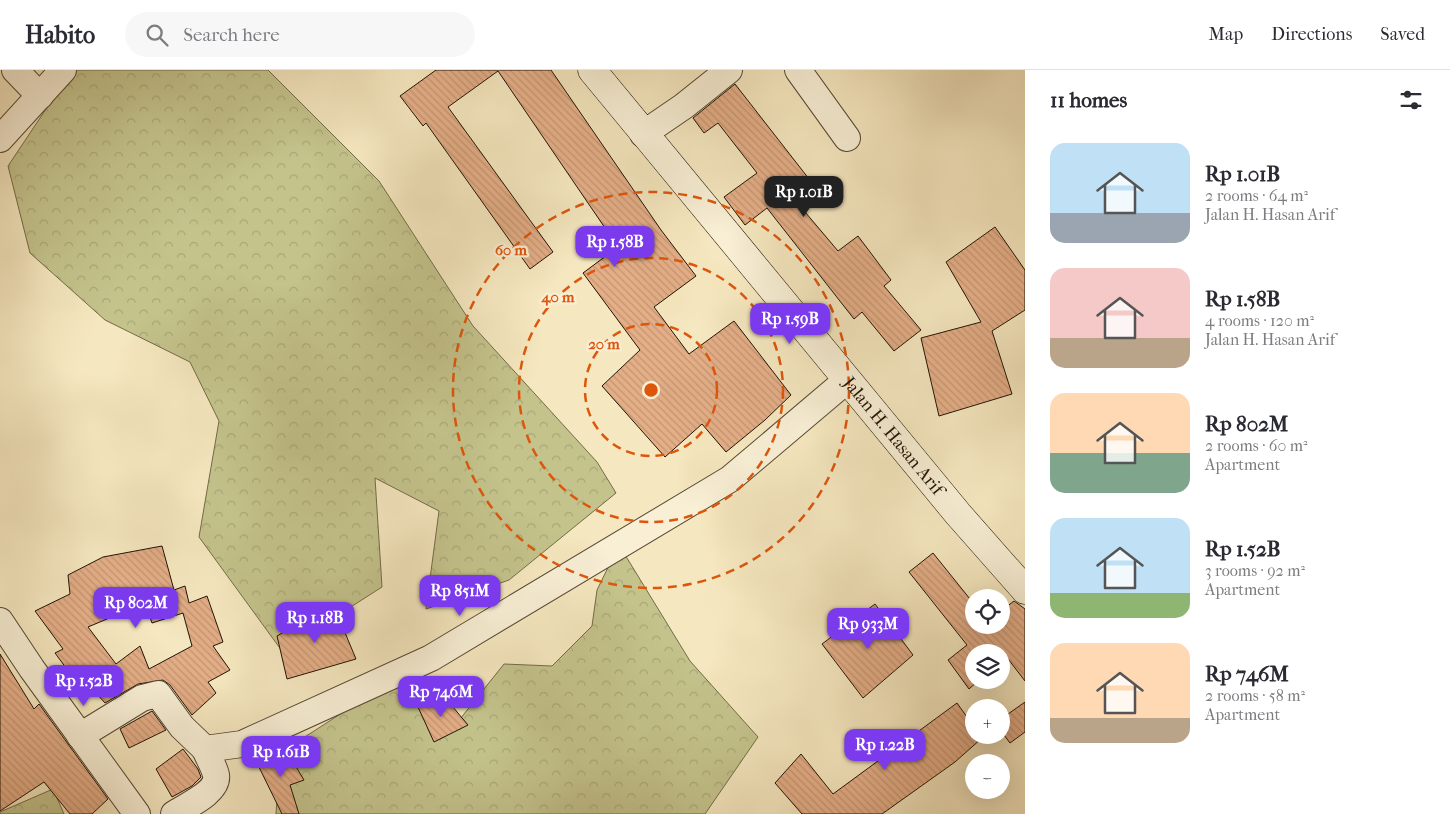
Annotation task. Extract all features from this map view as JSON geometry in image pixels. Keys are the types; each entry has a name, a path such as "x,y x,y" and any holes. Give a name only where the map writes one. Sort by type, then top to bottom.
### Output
{"main road":[{"name":"Jalan H. Hasan Arif","path":"592,70 958,514 1025,590"}],"street":[{"path":"15,70 40,96"},
{"path":"0,139 63,70"},
{"path":"643,134 684,106 729,70"},
{"path":"798,70 847,138"},
{"path":"205,749 242,744 431,658 730,479 847,380"},
{"path":"0,621 137,814"},
{"path":"80,736 142,698 158,694 182,727 205,749 216,776 215,784 210,791 174,814"}],"green space":[{"path":"72,70 268,70 379,181 473,326 597,462 616,493 509,580 426,609 439,511 375,478 382,587 282,651 199,537 219,421 190,362 105,320 30,253 8,166"},
{"path":"619,545 690,661 758,737 705,814 276,814 280,753 410,669 460,719 504,664 552,666 592,626 597,590"},
{"path":"53,789 64,814 0,814 0,812"}],"building":[{"path":"436,70 551,70 661,230 696,276 654,307 689,354 734,321 791,395 765,420 726,452 702,424 665,457 602,386 640,350 583,273 618,247 498,71 448,107 553,252 530,269 426,123 423,126 400,96"},
{"path":"735,84 809,179 789,193 838,251 858,236 891,280 884,286 921,330 894,351 862,312 854,319 767,208 745,225 724,197 757,173 718,123 704,133 693,118"},
{"path":"995,227 1025,270 1025,310 992,331 1012,394 939,416 921,338 981,322 946,262"},
{"path":"162,546 174,590 185,586 189,603 207,596 223,642 213,646 230,670 208,682 216,693 192,715 170,685 163,680 138,684 105,703 81,676 75,680 55,653 63,649 35,611 70,594 68,575 103,557","holes":["145,603 152,623 183,613 192,646 149,669 140,646 116,664 88,627"]},
{"path":"933,553 965,593 965,634 1010,634 1010,604 1014,601 1025,609 1025,681 1010,662 1010,644 966,644 909,572"},
{"path":"333,604 356,659 287,679 277,636"},
{"path":"875,604 913,655 863,698 822,644"},
{"path":"965,647 965,683 948,660"},
{"path":"0,654 34,709 39,704 108,799 92,814 70,814 44,782 0,811"},
{"path":"442,694 468,725 434,742 418,707"},
{"path":"1025,702 1025,732 1010,743 1010,713"},
{"path":"957,703 965,714 965,744 975,744 955,762 882,814 802,814 775,783 801,754 833,794"},
{"path":"152,711 166,730 129,748 120,729"},
{"path":"283,745 304,780 290,785 299,814 282,814 256,761 263,753"},
{"path":"183,749 198,769 201,777 192,786 172,797 156,769"}]}
